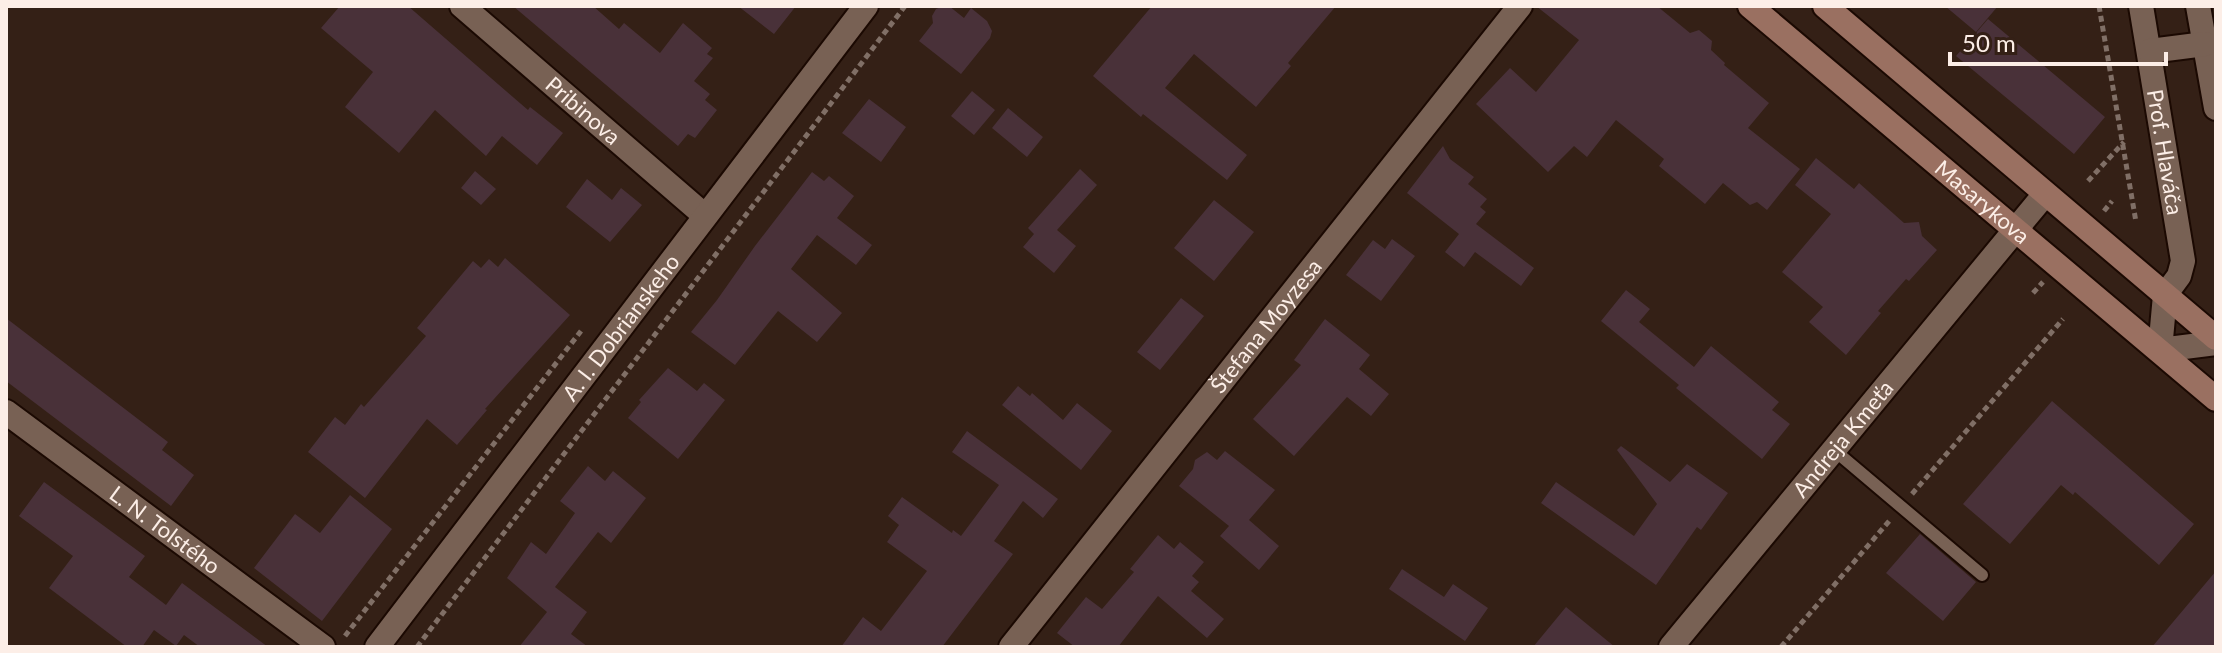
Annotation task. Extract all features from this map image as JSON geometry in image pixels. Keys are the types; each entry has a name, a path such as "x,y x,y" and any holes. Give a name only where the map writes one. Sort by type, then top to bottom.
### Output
{"main road":[{"name":"Masarykova","path":"1750,6 2216,399"},
{"name":"Masarykova","path":"1825,6 2216,341"}],"street":[{"name":"Pribinova","path":"462,6 704,215"},
{"name":"A. I. Dobrianskeho","path":"377,647 866,6"},
{"name":"Štefana Moyzesa","path":"1011,647 1520,6"},
{"name":"Prof. Hlaváča","path":"2141,6 2183,261 2179,276 2165,295"},
{"path":"2198,6 2216,108"},
{"path":"2150,51 2205,44"},
{"name":"Andreja Kmeťa","path":"1671,647 2045,194"},
{"path":"2165,295 2160,350 2216,341"},
{"name":"L. N. Tolstého","path":"6,412 333,642"}],"lane":[{"path":"1834,450 1982,575"}],"path":[{"path":"417,647 905,6"},
{"path":"2099,6 2136,222"},
{"path":"2088,181 2124,142"},
{"path":"1781,647 2063,319"},
{"path":"333,642 588,322"}],"building":[{"path":"340,6 408,6 528,110 530,107 563,133 537,165 502,136 486,156 435,110 399,153 345,107 373,72 321,28"},
{"path":"513,6 593,6 619,29 624,23 660,53 683,23 712,48 707,54 713,58 694,81 710,94 705,100 717,110 695,138 688,134 678,146"},
{"path":"738,6 796,6 774,34"},
{"path":"949,6 964,18 971,8 987,21 992,31 990,38 961,74 919,41 933,23 932,16 936,9"},
{"path":"1152,6 1336,6 1256,107 1194,54 1165,88 1247,155 1227,180 1143,114 1141,117 1093,76"},
{"path":"1536,6 1657,6 1690,33 1699,30 1712,41 1711,50 1724,65 1769,103 1748,128 1800,169 1767,210 1757,202 1750,205 1723,183 1705,204 1659,166 1664,159 1616,120 1587,157 1574,146 1548,172 1476,104 1510,68 1536,92 1579,40"},
{"path":"1945,6 1998,6 1976,32"},
{"path":"1988,19 2105,117 2074,154 1956,56"},
{"path":"972,91 995,110 974,135 951,116"},
{"path":"869,99 906,127 881,162 842,133"},
{"path":"1008,108 1043,137 1027,157 992,128"},
{"path":"1443,146 1450,159 1474,177 1468,184 1487,199 1480,207 1486,212 1476,224 1534,268 1521,286 1475,252 1464,267 1445,252 1459,234 1407,193"},
{"path":"1816,158 1854,189 1859,183 1904,223 1919,222 1922,236 1937,250 1878,311 1881,313 1846,355 1809,322 1823,307 1782,272 1831,214 1795,185"},
{"path":"1080,169 1097,185 1057,230 1076,246 1054,273 1023,247 1034,234 1028,228"},
{"path":"475,171 496,189 481,205 461,188"},
{"path":"812,172 824,181 829,176 854,196 837,218 872,245 856,265 817,235 791,269 842,313 817,342 778,311 735,365 691,332"},
{"path":"587,179 612,200 621,188 642,205 610,242 566,207"},
{"path":"1214,200 1254,232 1214,281 1174,248"},
{"path":"1392,239 1415,256 1381,301 1346,275 1373,240 1385,249"},
{"path":"505,258 570,315 485,409 457,445 427,419 365,498 308,452 335,417 345,425 361,404 364,407 426,336 417,328 473,261 481,268 489,259 498,267"},
{"path":"1626,290 1650,309 1639,322 1694,367 1711,346 1779,402 1772,410 1790,424 1762,459 1601,321"},
{"path":"1181,298 1204,316 1160,370 1137,352"},
{"path":"6,318 168,442 162,450 194,475 171,506 6,381"},
{"path":"1325,319 1370,355 1359,369 1389,394 1371,416 1347,397 1294,456 1253,419 1301,365 1294,360"},
{"path":"668,368 697,391 704,383 725,400 678,459 628,418 641,402 639,400"},
{"path":"1018,386 1030,396 1032,393 1063,420 1077,403 1112,431 1081,470 1002,405"},
{"path":"2052,401 2194,524 2159,565 2075,492 2073,495 2061,485 2010,544 1963,504"},
{"path":"967,431 1058,499 1043,518 1023,501 994,541 1013,554 942,647 841,647 863,617 881,631 927,571 887,542 899,525 888,516 902,497 952,533 953,530 961,536 999,485 952,452"},
{"path":"1621,446 1670,482 1687,464 1728,493 1701,530 1697,527 1656,585 1541,503 1556,482 1634,536 1657,504 1617,450"},
{"path":"1225,451 1275,490 1249,520 1279,546 1259,570 1220,536 1229,526 1179,486 1193,469 1195,460 1207,452 1217,460"},
{"path":"588,466 605,481 613,471 646,498 611,543 598,532 555,587 587,612 571,634 588,647 519,647 547,612 507,578 531,542 546,554 575,513 560,501"},
{"path":"44,482 145,556 129,577 166,605 182,583 268,647 200,647 184,635 176,646 154,630 142,647 127,647 49,588 73,556 19,516"},
{"path":"350,495 392,529 322,621 254,568 295,514 320,533"},
{"path":"1920,534 1976,582 1943,621 1886,573"},
{"path":"1158,535 1174,549 1180,542 1204,562 1192,576 1199,582 1191,591 1224,619 1207,638 1158,596 1118,647 1075,647 1057,633 1086,597 1102,609 1134,572 1130,569"},
{"path":"1402,569 1444,597 1453,584 1488,608 1465,641 1389,589"},
{"path":"2216,571 2216,647 2152,647"},
{"path":"1566,607 1615,647 1533,647"}]}
